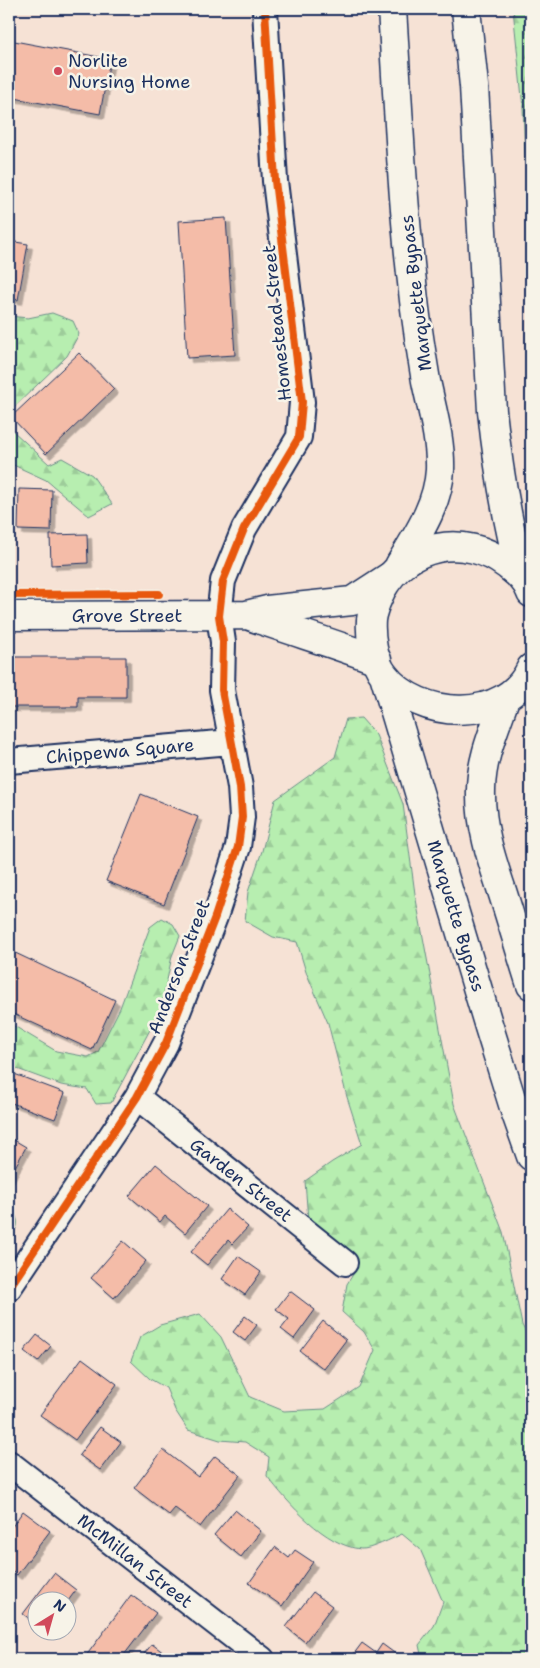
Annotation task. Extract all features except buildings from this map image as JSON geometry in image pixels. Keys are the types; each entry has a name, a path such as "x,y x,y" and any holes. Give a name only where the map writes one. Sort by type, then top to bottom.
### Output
{"main road":[{"name":"Marquette Bypass","path":"392,9 407,239 419,337 440,454 437,489 433,503 416,538 377,599 371,619 372,643 492,1037 531,1156"},
{"path":"466,9 474,86 492,411 496,451 508,519 528,586"},
{"name":"Grove Street","path":"9,616 233,615 352,601 419,553 438,547 461,546 499,559 528,586"},
{"name":"Grove Street","path":"233,615 340,646 380,667"},
{"path":"380,667 403,693 423,703 443,709 464,710 518,693"},
{"path":"531,668 491,738 483,768 481,789 482,814 487,842 531,985"}],"street":[{"name":"Homestead Street","path":"233,615 226,573 244,529 299,437 302,402 275,181 265,9"},
{"name":"Anderson Street","path":"9,1288 137,1097 166,1043 215,917 238,847 242,818 232,742 222,690 223,642 233,615"},
{"name":"Chippewa Square","path":"9,761 232,742"},
{"name":"Garden Street","path":"137,1097 345,1263"},
{"name":"McMillan Street","path":"9,1463 262,1659"}],"green space":[{"path":"513,9 531,9 531,289 523,108"},
{"path":"52,313 73,321 79,334 67,356 9,412 9,316 28,318"},
{"path":"9,424 13,431 49,464 62,458 92,475 112,504 89,516 46,480 9,463"},
{"path":"361,718 376,735 403,804 415,894 454,1104 503,1232 522,1325 531,1343 531,1659 422,1659 419,1645 434,1626 443,1602 420,1549 402,1534 376,1546 361,1549 347,1546 321,1532 296,1510 267,1476 269,1457 245,1442 220,1440 188,1430 175,1410 166,1388 150,1379 131,1361 140,1337 160,1325 200,1314 221,1337 250,1397 284,1411 325,1409 359,1387 375,1350 364,1332 342,1312 347,1284 357,1268 308,1220 305,1181 362,1144 347,1097 328,1023 306,972 297,942 273,937 245,921 248,892 262,851 275,800 335,757 346,719"},
{"path":"162,918 173,924 180,936 172,956 161,1009 111,1103 96,1104 87,1089 61,1085 9,1066 9,1023 56,1051 88,1057 98,1052 120,1008 150,927"},
{"path":"9,1205 16,1217 17,1225 9,1235"}],"cycle path":[{"path":"9,1288 137,1097 166,1043 215,917 238,847 242,817 240,787 222,690 223,642 219,616 223,581 244,529 299,437 302,402 275,181 265,9"},
{"path":"9,595 159,594"}],"place":[{"name":"Norlite Nursing Home","path":"58,71"}]}
